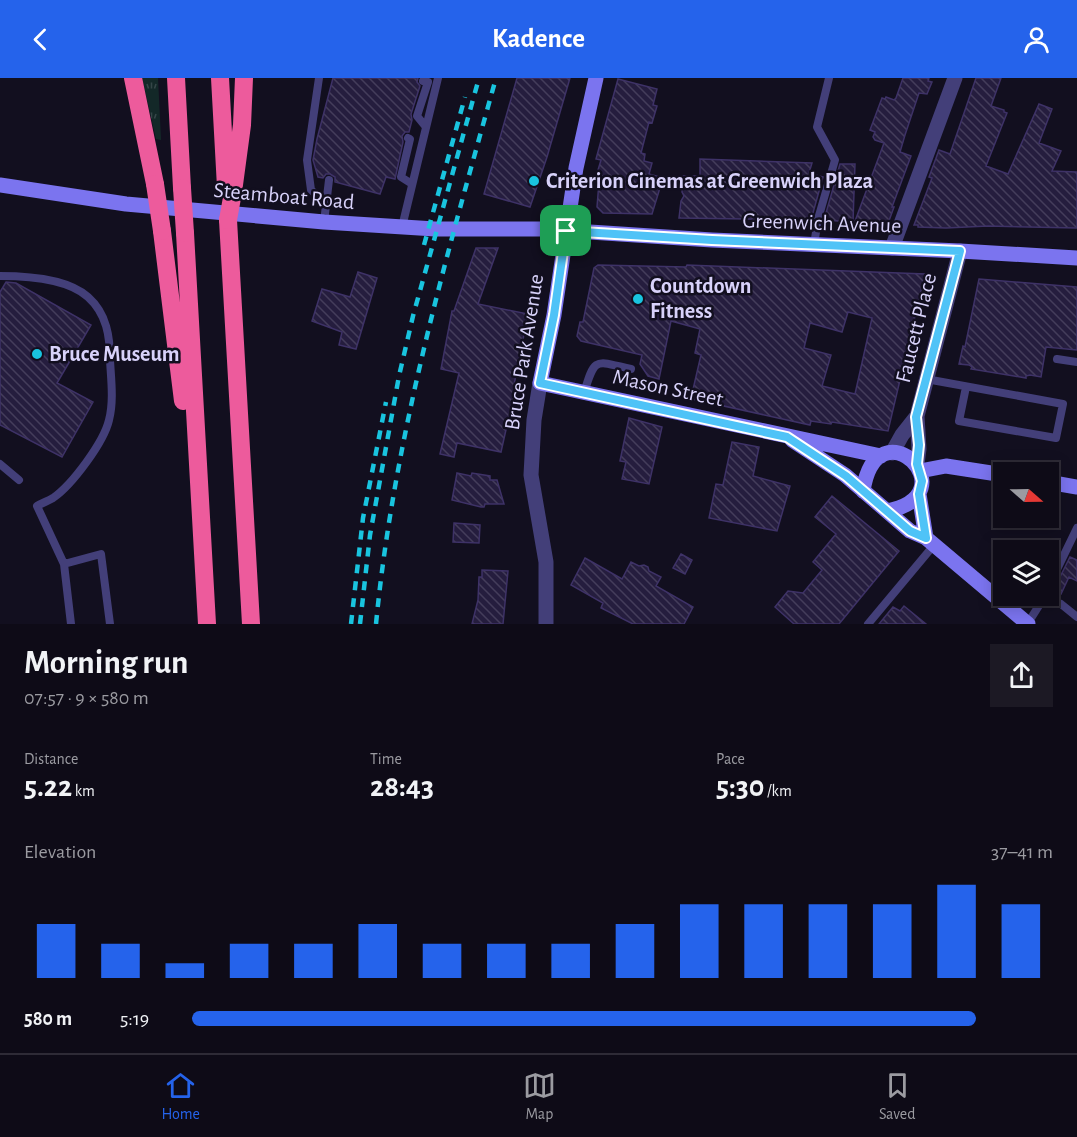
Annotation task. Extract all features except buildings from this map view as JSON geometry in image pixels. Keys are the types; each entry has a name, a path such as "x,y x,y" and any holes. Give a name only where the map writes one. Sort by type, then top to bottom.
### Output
{"highway":[{"path":"133,78 155,184 162,231 204,566"},
{"path":"176,78 207,624"},
{"path":"220,78 230,192 229,228 251,624"},
{"path":"230,192 242,125 244,78"}],"main road":[{"name":"Bruce Park Avenue","path":"540,383 554,315 576,168 596,78"},
{"name":"Steamboat Road","path":"0,185 126,204 324,222 402,227 566,231"},
{"name":"Greenwich Avenue","path":"566,231 1077,258"},
{"name":"Mason Street","path":"540,383 787,437 811,439 886,454 904,454 919,468"},
{"name":"Mason Street","path":"787,437 830,464 910,531 930,541 1028,624"},
{"path":"863,491 866,474 872,462 886,454"},
{"path":"888,511 900,509 912,503 919,494 922,481 919,468 946,466 993,473"},
{"path":"1059,484 1077,487"},
{"path":"919,494 930,541"}],"street":[{"path":"892,248 955,78"},
{"name":"Faucett Place","path":"919,468 916,417 960,251"},
{"name":"Bruce Park Avenue","path":"540,383 534,420 531,475 546,562 546,624"},
{"name":"Faucett Place","path":"886,454 916,417"}],"lane":[{"path":"319,78 307,160 311,190 326,203"},
{"path":"402,227 438,78"},
{"path":"814,245 818,219 835,160 817,127 829,78"},
{"path":"423,81 428,82 417,116 426,127"},
{"path":"408,138 410,139 401,177 412,184"},
{"path":"324,222 329,180"},
{"path":"0,276 54,282 69,286 88,296 101,313 107,328 110,418 86,464 53,498 37,506 64,564 71,624"},
{"path":"1057,359 1077,362"},
{"path":"584,393 592,368 596,364 602,362 631,369"},
{"path":"926,379 1063,404 1056,438 959,421 966,387"},
{"path":"0,464 20,480"},
{"path":"1059,566 1077,528"},
{"path":"868,624 930,541"},
{"path":"64,564 101,554 110,624"},
{"path":"1059,603 1077,617"},
{"path":"1028,624 1039,606"}],"green space":[{"path":"142,78 158,78 161,140 156,139"}],"railway":[{"path":"360,624 370,535 399,376 413,316 479,78"},
{"path":"376,624 395,485 424,348 496,78"},
{"path":"424,245 465,97"},
{"path":"351,624 363,518 386,402"}],"place":[{"name":"Criterion Cinemas at Greenwich Plaza","path":"534,181"},
{"name":"Countdown Fitness","path":"638,299"},
{"name":"Bruce Museum","path":"37,354"}],"route":[{"path":"566,231 960,251 916,417 919,445 917,464 922,481 919,494 926,538 910,531 846,476 787,437 540,383 554,315 566,231"}]}
